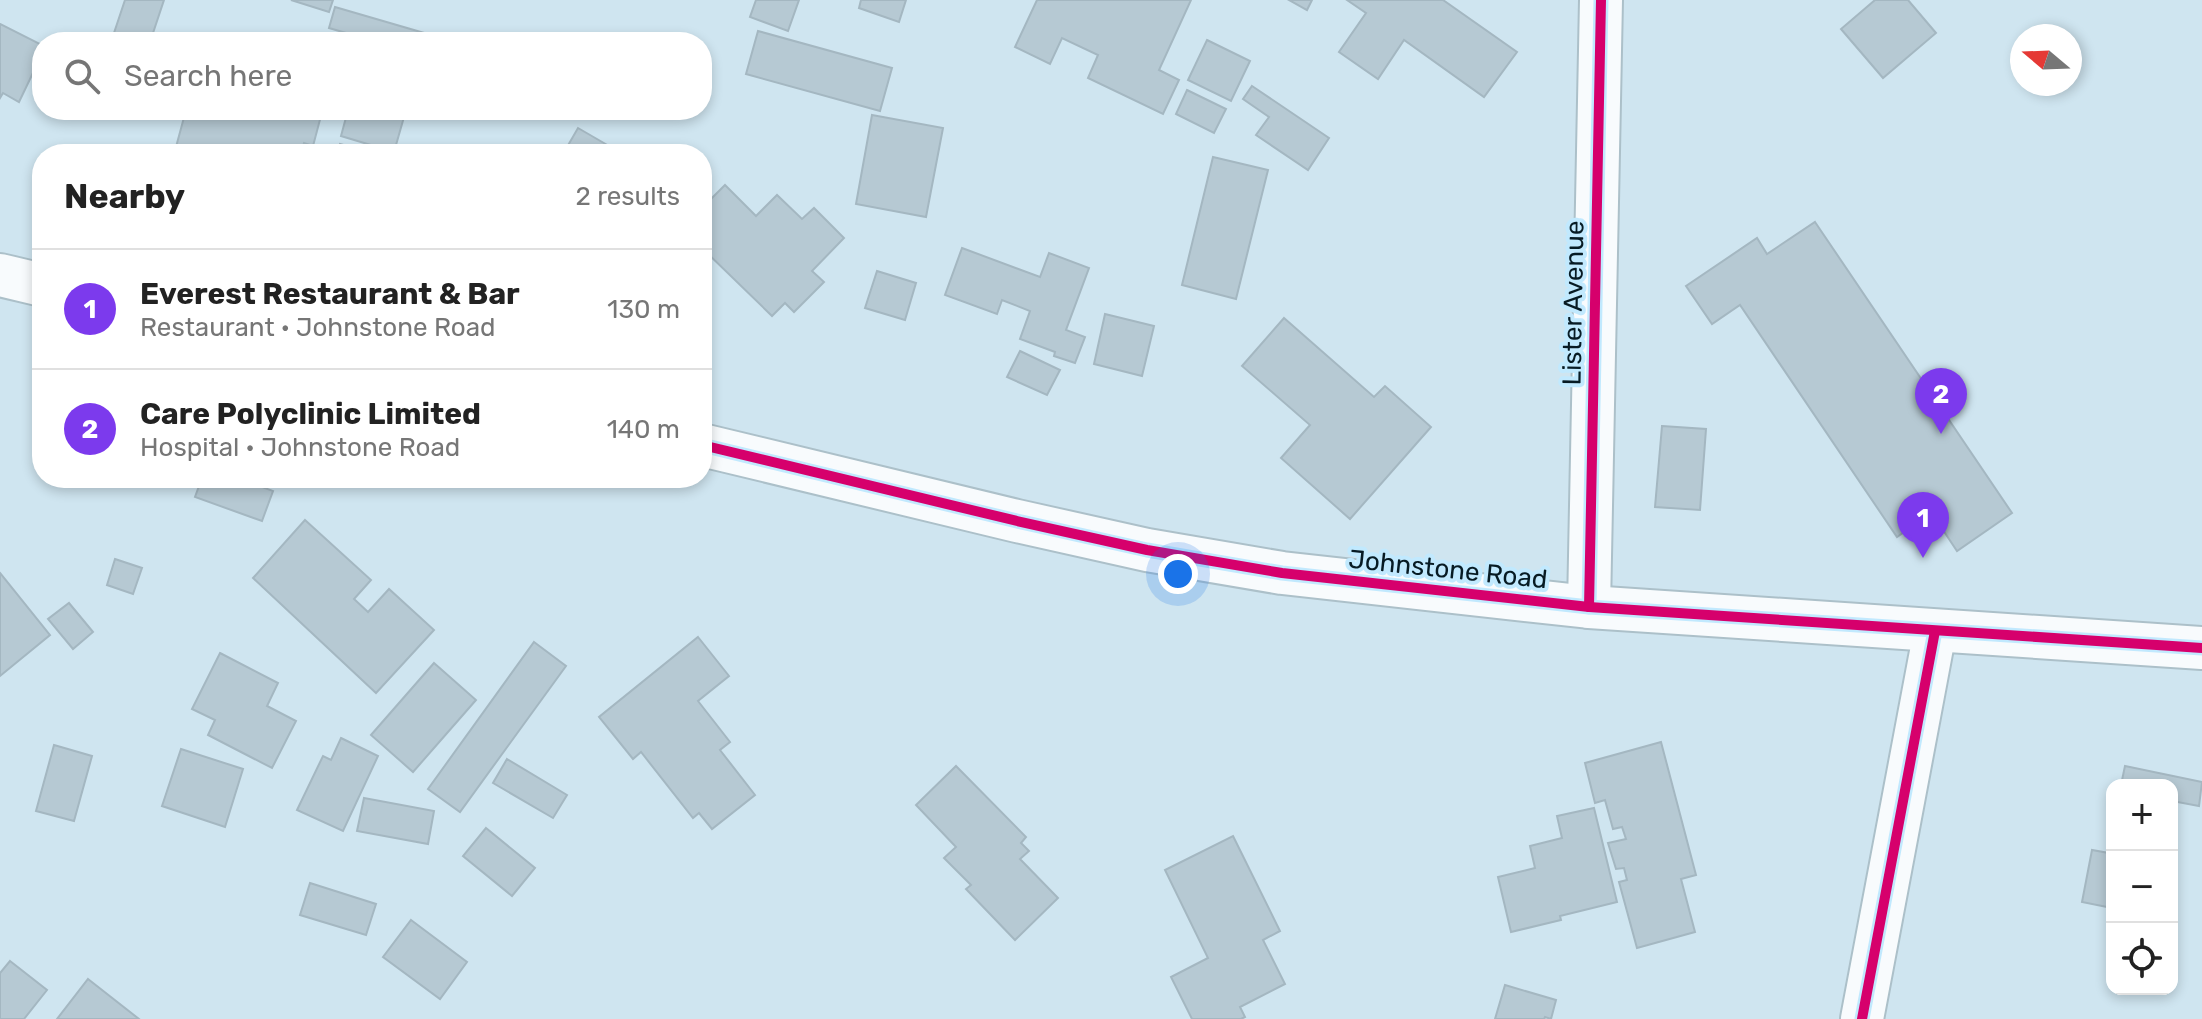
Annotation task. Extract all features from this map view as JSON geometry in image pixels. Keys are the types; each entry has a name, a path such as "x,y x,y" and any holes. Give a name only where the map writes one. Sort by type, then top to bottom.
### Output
{"street":[{"name":"Lister Avenue","path":"1589,607 1601,0"},
{"path":"0,275 32,283"},
{"name":"Johnstone Road","path":"712,447 1147,550 1282,573 1589,607 2202,648"},
{"path":"1862,1019 1935,631"}],"building":[{"path":"125,0 164,0 153,32 114,32"},
{"path":"291,0 333,0 329,12"},
{"path":"756,0 799,0 788,31 750,17"},
{"path":"861,0 906,0 899,22 859,8"},
{"path":"1037,0 1191,0 1159,70 1179,80 1163,114 1088,78 1098,55 1062,38 1050,64 1015,47"},
{"path":"1289,0 1312,0 1307,10"},
{"path":"1347,0 1443,0 1517,52 1484,97 1404,40 1378,79 1339,52 1366,13"},
{"path":"1875,0 1908,0 1936,33 1883,78 1841,29"},
{"path":"335,7 421,32 343,32 329,28"},
{"path":"0,24 32,40 32,75 19,102 3,93 0,98"},
{"path":"758,31 892,68 880,111 746,74"},
{"path":"1207,40 1250,61 1231,101 1188,80"},
{"path":"1252,86 1329,138 1308,170 1256,135 1269,117 1243,99"},
{"path":"1187,90 1226,109 1214,133 1176,114"},
{"path":"872,115 943,128 926,217 856,204"},
{"path":"183,120 320,120 314,144 177,144"},
{"path":"345,120 403,120 396,144 368,144 341,136"},
{"path":"578,128 606,144 569,144"},
{"path":"1213,157 1268,170 1236,299 1182,285"},
{"path":"725,185 756,216 777,195 802,219 814,208 844,238 812,271 824,282 794,312 785,303 772,316 712,258 712,198"},
{"path":"1815,222 2012,513 1957,551 1939,524 1913,540 1907,530 1897,537 1740,305 1712,324 1686,286 1757,238 1767,254"},
{"path":"962,248 1040,277 1049,253 1089,268 1066,330 1085,337 1075,363 1020,339 1030,311 1002,300 997,314 945,295"},
{"path":"877,271 916,283 905,320 865,308"},
{"path":"1105,314 1154,326 1142,376 1094,364"},
{"path":"1284,318 1374,397 1385,386 1431,427 1350,519 1281,458 1310,425 1242,366"},
{"path":"1020,351 1060,370 1047,395 1007,377"},
{"path":"1662,426 1706,429 1700,510 1655,507"},
{"path":"198,488 265,488 273,491 262,521 195,497"},
{"path":"305,520 371,580 354,599 368,612 389,589 434,630 376,693 253,578"},
{"path":"115,559 142,568 133,594 107,585"},
{"path":"0,573 50,635 0,676"},
{"path":"69,603 93,632 73,649 48,619"},
{"path":"698,637 729,676 698,701 730,742 720,750 755,795 712,829 699,813 693,818 641,752 633,759 599,717"},
{"path":"534,642 566,666 460,812 428,789"},
{"path":"220,653 278,683 267,706 296,721 272,768 208,735 215,720 192,709"},
{"path":"434,663 476,700 413,772 371,735"},
{"path":"341,738 378,756 343,831 297,810 323,756 331,760"},
{"path":"1661,742 1696,875 1681,879 1695,932 1637,948 1619,882 1627,880 1624,868 1616,869 1608,843 1626,839 1622,827 1613,829 1605,800 1595,803 1585,763"},
{"path":"54,745 92,756 74,821 36,811"},
{"path":"181,749 243,769 225,827 162,806"},
{"path":"507,759 567,795 553,818 493,783"},
{"path":"956,766 1026,837 1021,843 1029,851 1020,859 1058,898 1015,940 966,889 971,885 944,858 956,847 916,805"},
{"path":"2125,766 2202,782 2199,806 2178,802 2178,779 2122,779"},
{"path":"364,798 434,811 428,844 357,831"},
{"path":"1594,808 1617,902 1511,932 1498,877 1535,868 1530,846 1562,838 1557,816"},
{"path":"486,828 535,868 512,896 463,856"},
{"path":"1233,836 1280,931 1263,940 1285,984 1240,1007 1245,1017 1241,1019 1192,1019 1171,977 1208,958 1165,870"},
{"path":"2092,850 2106,852 2106,907 2082,902"},
{"path":"310,883 376,904 366,935 300,915"},
{"path":"411,920 467,962 440,999 383,957"},
{"path":"10,961 47,990 24,1019 0,1019 0,973"},
{"path":"88,979 139,1019 57,1019"},
{"path":"1505,985 1556,1000 1551,1019 1495,1019"}],"cycle path":[{"path":"1589,607 1601,0"},
{"path":"712,447 1147,550 1282,573 1589,607 2202,648"},
{"path":"1862,1019 1935,631"}],"place":[{"name":"Care Polyclinic Limited","path":"1941,434"},
{"name":"Everest Restaurant & Bar","path":"1923,558"}]}
